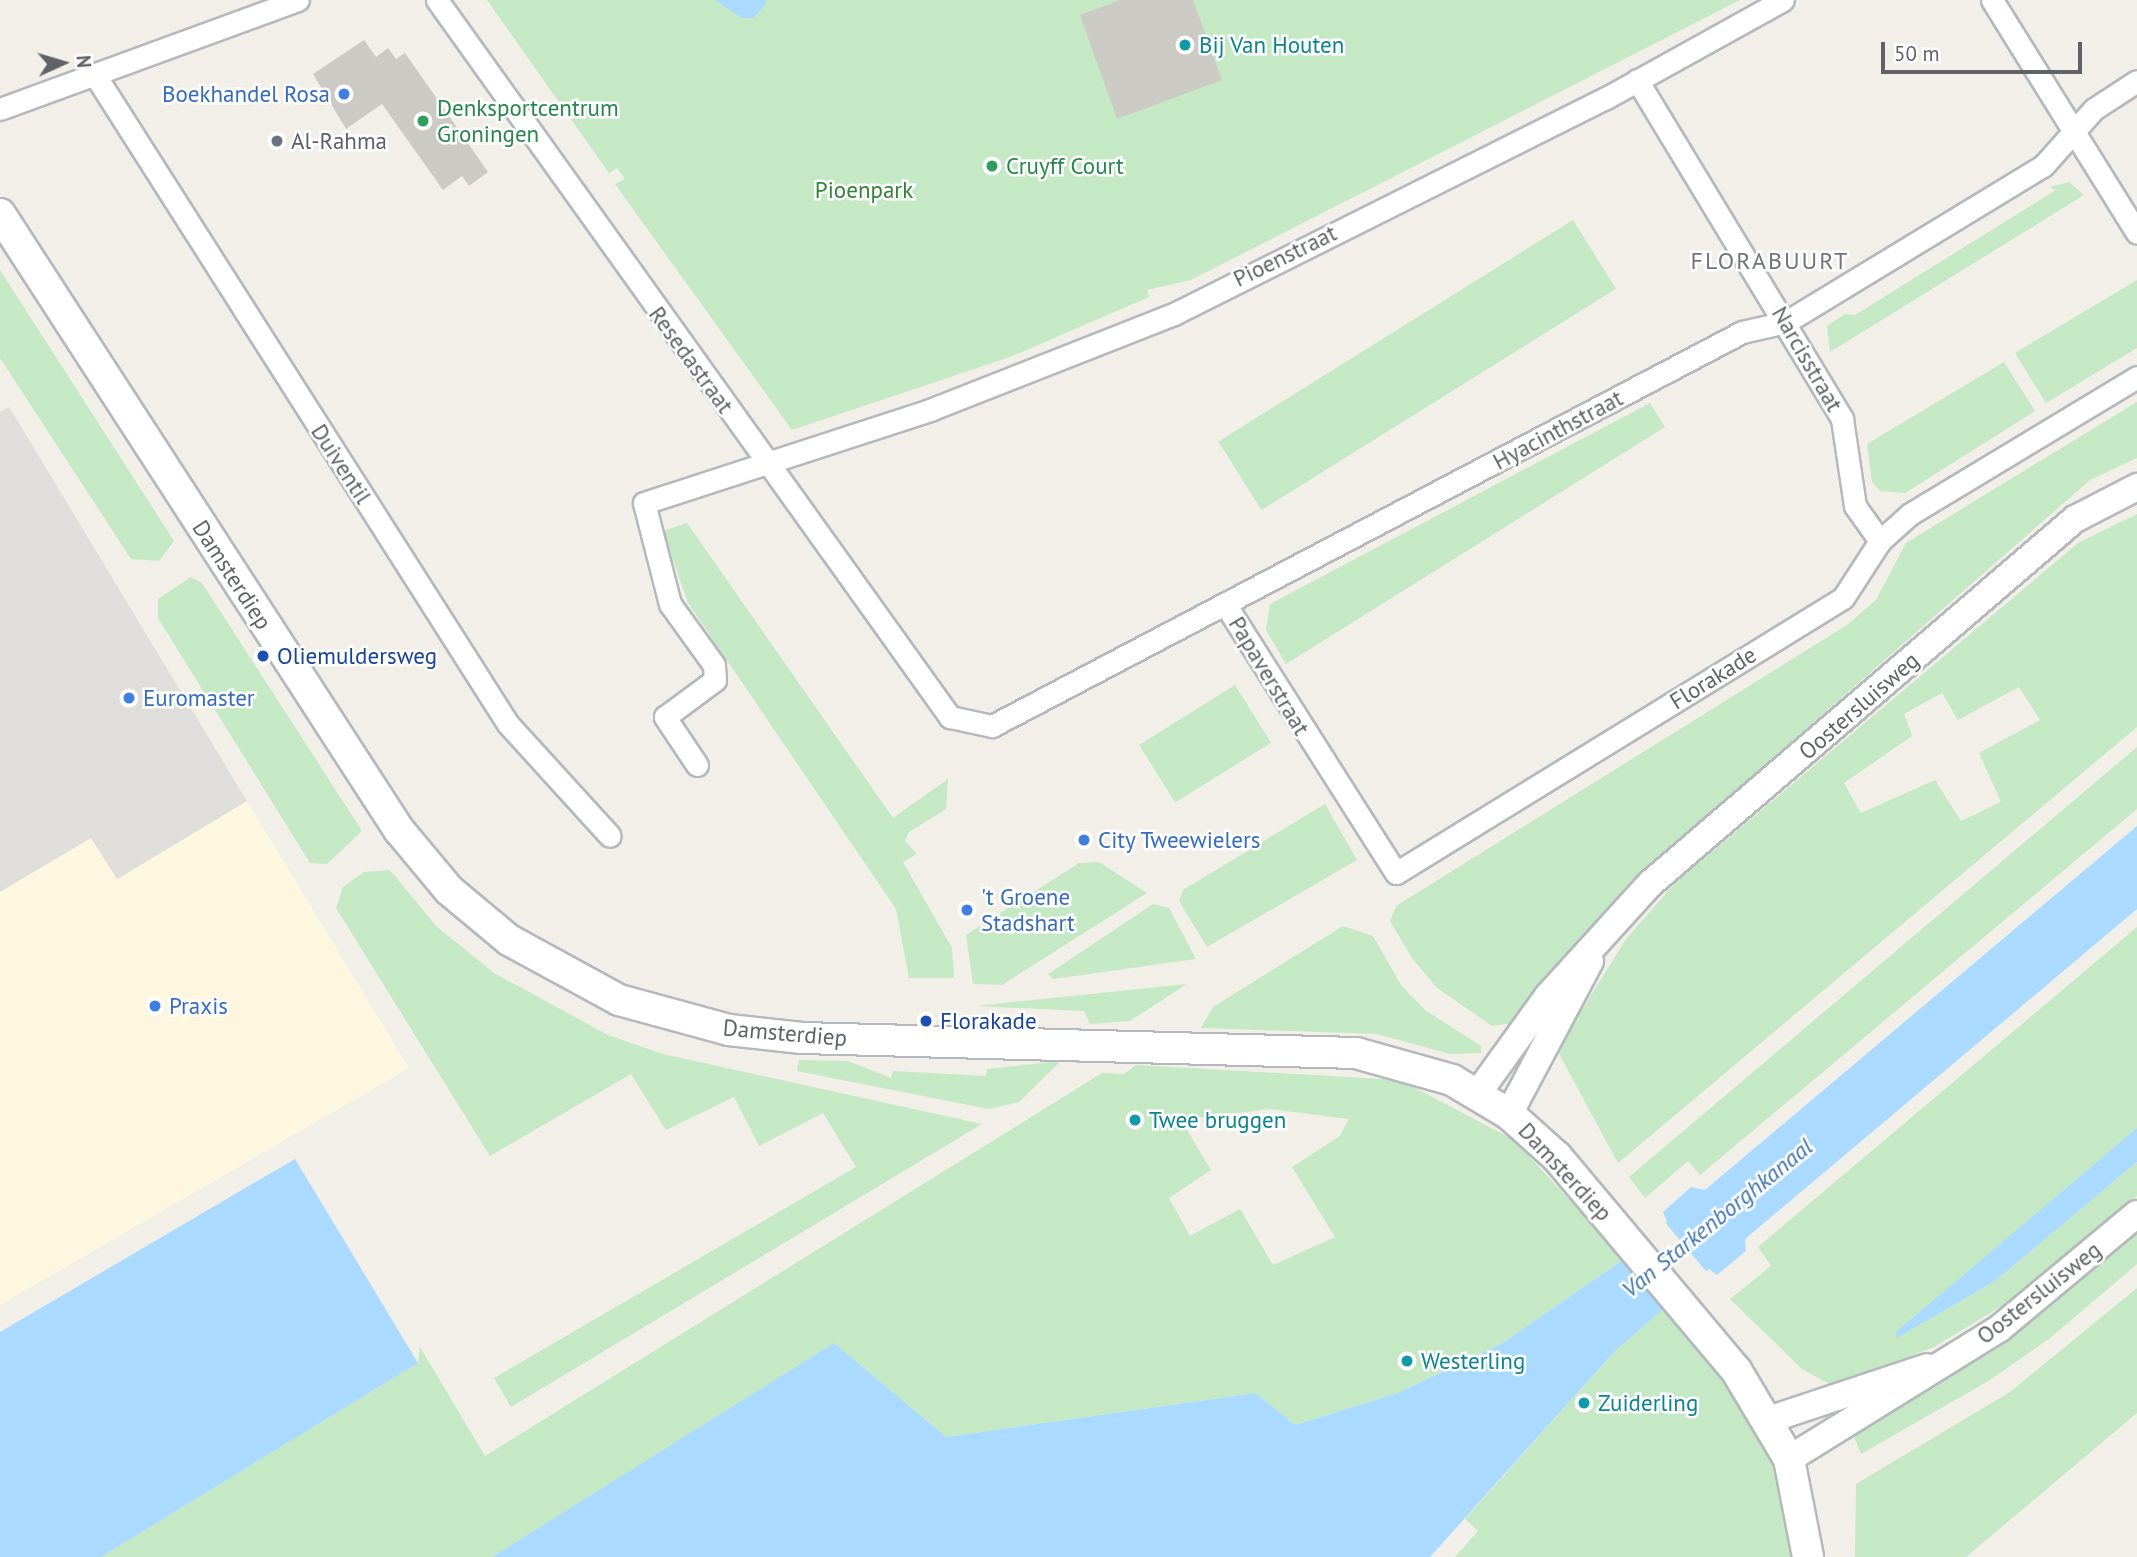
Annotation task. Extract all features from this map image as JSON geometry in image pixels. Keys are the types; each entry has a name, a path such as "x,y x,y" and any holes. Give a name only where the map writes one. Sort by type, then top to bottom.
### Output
{"main road":[{"name":"Damsterdiep","path":"0,214 399,830 449,890 509,940 619,1000 729,1030 1356,1053 1402,1062 1478,1093 1509,1114 1557,1157 1677,1298 1771,1419 1789,1459 1808,1557"}],"street":[{"path":"0,109 298,0"},
{"name":"Resedastraat","path":"437,0 766,464 950,717"},
{"name":"Pioenstraat","path":"697,765 665,717 715,680 714,666 670,604 644,503 930,410 1174,314 1637,80 1783,0"},
{"path":"1992,0 2137,233"},
{"name":"Duiventil","path":"95,75 508,724 610,836"},
{"name":"Narcisstraat","path":"1637,80 1786,322 1842,419 1855,506 1880,541"},
{"name":"Hyacinthstraat","path":"950,717 992,726 1227,607 1742,332 1786,322 2043,166 2074,135 2094,108 2137,80"},
{"name":"Florakade","path":"1311,744 1396,873 1843,598 1880,541 1910,514 2137,377"},
{"name":"Oostersluisweg","path":"1478,1093 1548,996 1597,947 1651,883 2074,519 2137,486"},
{"name":"Papaverstraat","path":"1227,607 1311,744"},
{"name":"Oostersluisweg","path":"1509,1114 1568,1012 1597,947"},
{"name":"Oostersluisweg","path":"1789,1459 1892,1400 1936,1365 2000,1328 2137,1214"},
{"name":"Oostersluisweg","path":"1771,1419 1936,1365"}],"shaded area":[{"path":"9,407 247,801 117,879 91,838 0,892 0,412"},
{"path":"247,801 409,1068 0,1305 0,892 91,838 118,879"}],"green space":[{"name":"Pioenpark","path":"487,0 1740,0 1191,280 1147,290 1149,297 1010,357 792,430 615,184 625,179 617,168 609,173"},
{"path":"2069,182 2084,195 1830,352 1827,326 1845,314 1855,315 2056,190 2050,187"},
{"path":"1573,220 1616,289 1261,510 1219,442"},
{"path":"0,270 174,541 159,561 131,559 0,358"},
{"path":"2137,280 2137,348 2046,403 2015,353"},
{"path":"2004,362 2035,411 1905,493 1880,491 1872,482 1867,444"},
{"path":"2137,402 2137,458 2090,480 1629,884 1513,1023 1492,1026 1436,987 1412,958 1390,921 1396,906 1847,625 1876,600 1906,543"},
{"path":"1650,403 1665,427 1286,664 1266,630 1270,604"},
{"path":"2137,514 2137,727 1618,1163 1557,1050 1626,939 1674,884 2078,543","holes":["2019,687 2040,720 1979,753 2001,802 1961,821 1935,780 1861,813 1844,783 1912,736 1904,714 1942,693 1958,720"]},
{"path":"687,523 893,818 948,779 946,809 909,832 905,841 917,854 903,862 952,948 954,978 909,978 896,909 688,603 663,531"},
{"path":"191,577 202,583 362,831 327,864 310,863 158,618 158,599"},
{"path":"1235,685 1271,743 1175,803 1139,745"},
{"path":"2137,747 2137,809 1700,1175 1688,1161 1645,1198 1629,1177"},
{"path":"1325,804 1357,860 1207,947 1179,901 1183,890"},
{"path":"1099,862 1147,893 1002,985 973,984 966,935 1079,863"},
{"path":"390,870 436,926 494,973 608,1035 663,1054 982,1124 511,1407 494,1378 856,1167 823,1113 759,1146 734,1097 666,1130 631,1074 490,1156 336,908 343,887 364,872"},
{"path":"1153,904 1169,908 1196,959 1053,979 1048,974"},
{"path":"1343,926 1373,936 1401,985 1425,1010 1481,1046 1481,1053 1450,1054 1377,1034 1201,1028 1213,1007"},
{"path":"2137,927 2137,1128 1897,1338 1995,1281 2137,1162 2137,1196 2020,1295 1934,1347 1833,1386 1802,1369 1730,1299 1771,1266 1758,1247"},
{"path":"1187,984 1130,1021 1090,1024 1084,1011 976,1006"},
{"path":"799,1060 848,1061 891,1078 893,1071 986,1076 987,1069 1061,1061 1019,1102 989,1109 797,1071"},
{"path":"1136,1065 1400,1080 1514,1140 1624,1259 1501,1344 1398,1393 1295,1425 1256,1393 946,1437 834,1344 492,1557 101,1557 418,1363 420,1347 485,1456 1102,1073 1124,1074","holes":["1270,1109 1349,1119 1340,1136 1292,1167 1335,1237 1273,1265 1240,1209 1190,1236 1169,1198 1211,1170 1181,1120"]},
{"path":"2137,1234 2137,1264 2050,1338 1990,1380 1861,1454 1853,1434 2000,1347"},
{"path":"2137,1288 2137,1413 1966,1557 1855,1557 1856,1484 2010,1392"},
{"path":"1664,1307 1748,1405 1777,1465 1793,1557 1455,1557 1478,1531 1465,1519 1615,1351"}],"water":[{"path":"715,0 765,0 766,4 753,18 742,18"},
{"name":"Van Starkenborghkanaal","path":"2137,826 2137,909 1745,1239 1746,1251 1717,1275 1709,1269 1615,1351 1430,1557 492,1557 834,1343 946,1437 1256,1393 1295,1425 1398,1393 1501,1344 1624,1259 1667,1222 1663,1212 1691,1187 1705,1190"},
{"path":"2137,1128 2137,1162 1995,1281 1897,1338 1895,1333"},
{"path":"295,1159 418,1363 101,1557 0,1557 0,1332"}],"pier":[{"path":"1663,1220 1707,1272 1665,1307 1622,1255"}],"building":[{"name":"Bij Van Houten","path":"1121,0 1193,0 1222,80 1117,119 1080,15"},
{"name":"Denksportcentrum Groningen","path":"364,40 376,57 388,48 396,59 405,53 488,172 469,186 462,176 443,190 382,104 346,129 313,74"}],"place":[{"name":"Bij Van Houten","path":"1185,45"},
{"name":"Boekhandel Rosa","path":"344,94"},
{"name":"Denksportcentrum Groningen","path":"423,121"},
{"name":"Al-Rahma","path":"277,141"},
{"name":"Cruyff Court","path":"992,166"},
{"name":"Oliemuldersweg","path":"263,656"},
{"name":"Euromaster","path":"129,698"},
{"name":"City Tweewielers","path":"1084,840"},
{"name":"'t Groene Stadshart","path":"967,910"},
{"name":"Praxis","path":"155,1006"},
{"name":"Florakade","path":"926,1021"},
{"name":"Twee bruggen","path":"1135,1120"},
{"name":"Westerling","path":"1407,1361"},
{"name":"Zuiderling","path":"1584,1403"}],"district":[{"name":"FLORABUURT","path":"1770,261"}]}
